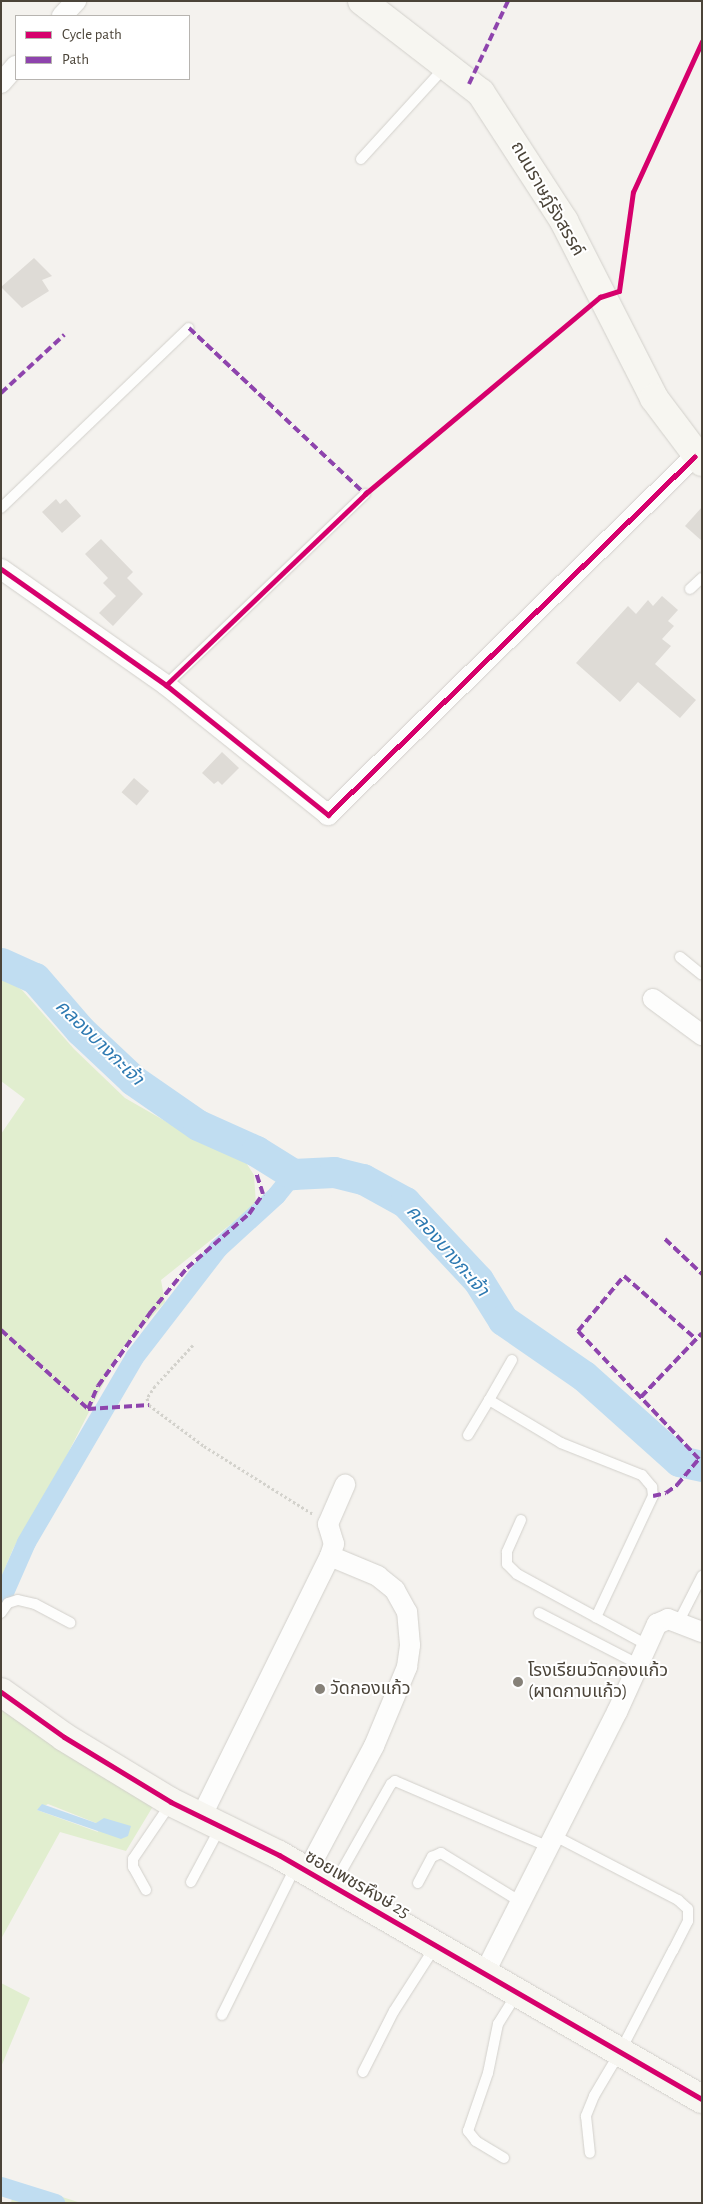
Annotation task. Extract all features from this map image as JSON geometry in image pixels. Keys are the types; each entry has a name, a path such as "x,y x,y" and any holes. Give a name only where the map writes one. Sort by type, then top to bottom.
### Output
{"street":[{"path":"63,15 76,1"},
{"name":"ถนนราษฎ์รังสรรค์","path":"362,1 481,92 564,221 654,398 698,459"},
{"path":"1,83 15,67"},
{"path":"1,569 166,685 328,815 698,459"},
{"path":"653,999 702,1036"},
{"path":"211,1822 330,1556 334,1544 328,1524 345,1485"},
{"path":"302,1869 374,1746 407,1667 410,1645 407,1612 395,1590 378,1576 330,1556"},
{"path":"484,1974 552,1841 647,1645 662,1620 678,1623 702,1632"},
{"name":"ซอยเพชรหึงษ์ 25","path":"1,1692 64,1737 171,1802 302,1869 702,2099"}],"lane":[{"path":"361,159 446,66"},
{"path":"1,508 189,328"},
{"path":"166,685 365,494"},
{"path":"690,589 702,578"},
{"path":"680,957 702,975"},
{"path":"468,1435 512,1360"},
{"path":"489,1400 561,1443 642,1476 652,1487 653,1496 596,1617"},
{"path":"521,1520 507,1552 507,1564 517,1574 647,1645"},
{"path":"678,1623 702,1576"},
{"path":"1,1613 8,1603 18,1600 35,1604 70,1623"},
{"path":"539,1613 638,1664"},
{"path":"333,1887 390,1784 395,1781 552,1841 678,1900 688,1909 688,1920 620,2052 594,2096 586,2116 590,2153"},
{"path":"146,1890 133,1868 133,1859 171,1802"},
{"path":"191,1882 211,1822"},
{"path":"418,1883 432,1857 441,1853 521,1902"},
{"path":"222,2015 302,1869"},
{"path":"363,2072 394,2011 435,1946"},
{"path":"504,2158 476,2141 468,2132 488,2073 498,2024 518,1993"}],"path":[{"path":"193,1345 155,1386 147,1398 149,1405 204,1446 328,1524"}],"green space":[{"path":"1,977 22,990 74,1049 125,1098 179,1129 243,1158 254,1175 256,1204 161,1280 165,1302 120,1351 66,1457 13,1549 1,1578 1,1134 25,1099 1,1081"},
{"path":"1,1702 155,1803 126,1851 60,1832 1,1939","holes":["48,1804 96,1823 98,1832 37,1810"]},
{"path":"1,1983 30,1998 1,2067"},
{"path":"15,2182 53,2194 81,2203 11,2203"}],"water":[{"path":"42,1804 96,1823 104,1818 131,1826 128,1836 121,1839 37,1810"}],"building":[{"path":"34,258 52,276 42,280 49,291 22,308 1,287"},
{"path":"56,499 60,504 66,499 81,516 62,533 42,512"},
{"path":"702,507 702,541 685,526"},
{"path":"101,539 133,572 127,578 143,594 113,626 99,613 116,596 103,583 108,578 85,554"},
{"path":"662,596 678,610 668,621 674,626 662,639 671,646 655,664 696,700 680,718 638,682 620,702 576,663 628,606 636,614 648,600 653,606"},
{"path":"222,752 239,768 222,785 218,781 214,784 202,773"},
{"path":"134,778 149,791 137,805 122,792"}],"waterway":[{"name":"คลองบางกะเจ้า","path":"1,963 35,978 80,1030 133,1080 198,1125 256,1151 293,1174 334,1172 363,1179 405,1202 478,1280 503,1320 584,1376 679,1461 702,1466"},
{"path":"1,1599 26,1542 134,1357 218,1248 276,1195 293,1174"},
{"path":"1,2186 55,2203"}],"marked path":[{"path":"469,84 508,1"},
{"path":"189,328 365,494 368,491"},
{"path":"1,393 64,335"},
{"path":"88,1409 98,1386 150,1313 187,1268 249,1214 263,1194 256,1172"},
{"path":"665,1239 702,1274"},
{"path":"653,1496 666,1493 677,1485 699,1459 578,1331 624,1276 696,1339"},
{"path":"1,1330 88,1409 149,1405"},
{"path":"641,1397 702,1333"}],"cycle path":[{"path":"166,685 365,494 600,297 619,291 633,192 702,41"},
{"path":"1,569 166,685 328,815 695,456"},
{"path":"1,1692 64,1737 171,1802 279,1855 702,2099"}],"place":[{"name":"โรงเรียนวัดกองแก้ว (ผาดกาบแก้ว)","path":"518,1682"},
{"name":"วัดกองแก้ว","path":"320,1689"}]}
